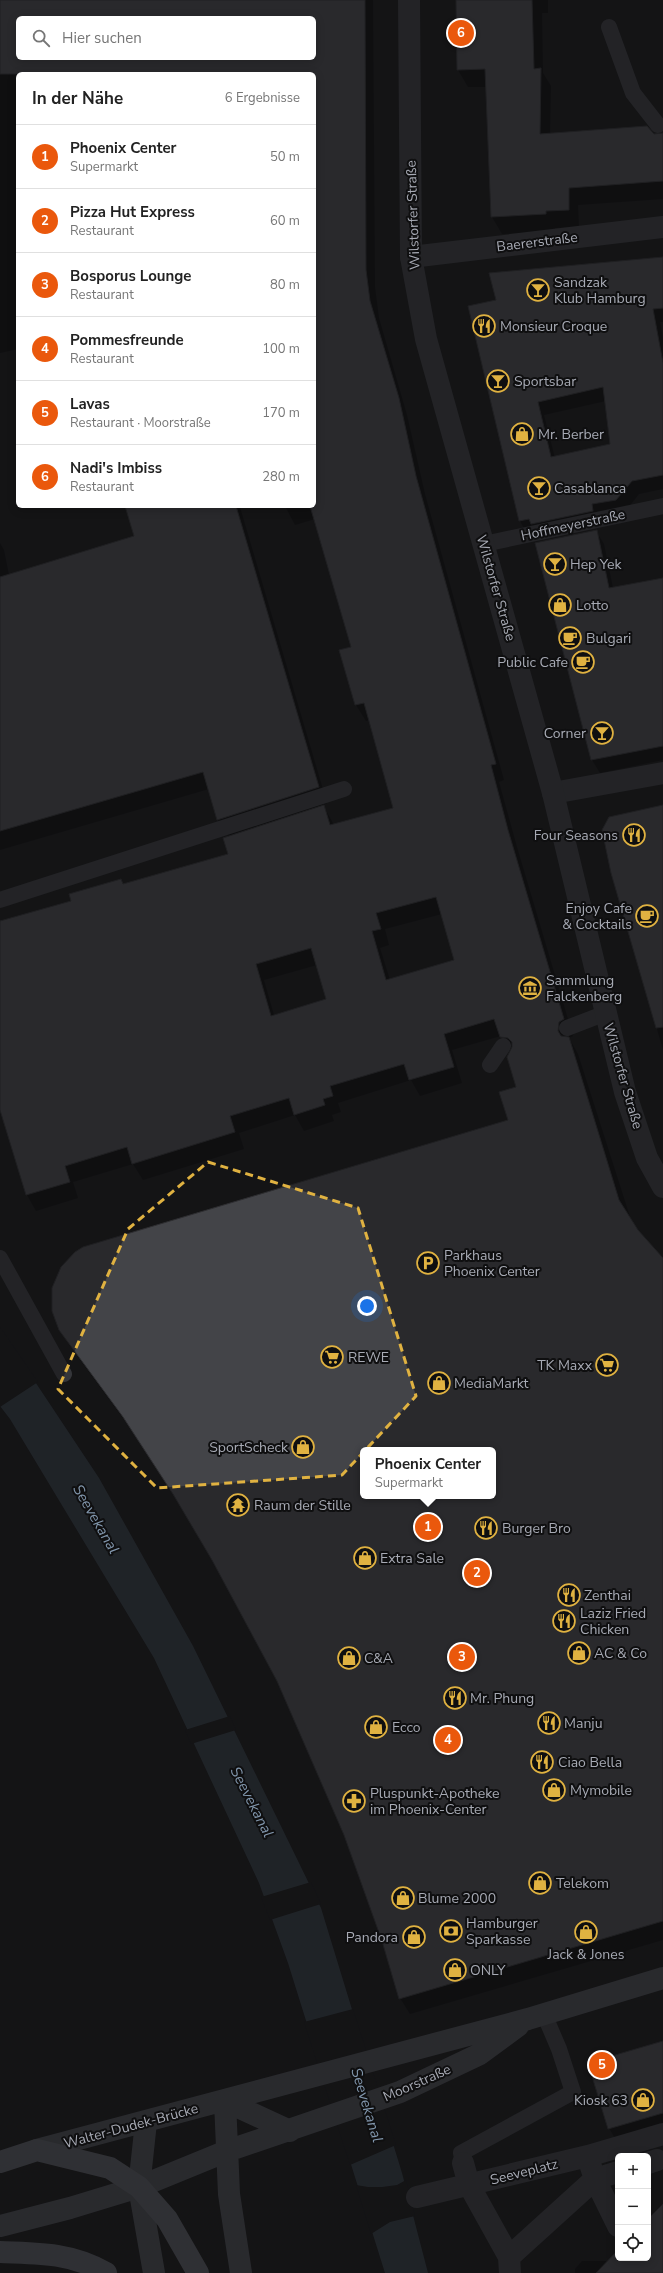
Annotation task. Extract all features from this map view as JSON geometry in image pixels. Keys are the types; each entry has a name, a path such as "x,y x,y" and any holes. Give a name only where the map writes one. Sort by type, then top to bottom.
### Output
{"main road":[{"name":"Moorstraße","path":"225,2101 536,2016 663,1978"},
{"name":"Moorstraße","path":"227,2151 400,2092 480,2054 536,2016"},
{"name":"Walter-Dudek-Brücke","path":"0,2162 37,2150 225,2101"},
{"path":"241,2273 229,2194 225,2101 299,2127"},
{"path":"146,2122 140,2187 154,2273"},
{"name":"Walter-Dudek-Brücke","path":"37,2150 101,2164 140,2187 167,2219 198,2273"},
{"path":"0,2226 70,2208 140,2187 227,2151"},
{"path":"0,2252 40,2253 72,2258 106,2273"}],"street":[{"name":"Wilstorfer Straße","path":"408,0 411,257 426,339 553,794 625,1092 647,1158 663,1187"},
{"name":"Baererstraße","path":"411,257 663,227"},
{"path":"553,794 663,773"},
{"name":"Seeveplatz","path":"417,2197 588,2156 663,2134"},
{"path":"588,2156 595,2179 618,2225"},
{"path":"463,2163 469,2185 510,2265 595,2179 615,2173"}],"lane":[{"path":"609,28 633,93 658,125"},
{"name":"Hoffmeyerstraße","path":"484,544 663,506"},
{"path":"0,900 344,789"},
{"path":"567,1028 606,1013"},
{"path":"490,1065 503,1046"},
{"path":"0,1258 64,1374"},
{"path":"463,2163 461,2153 573,2092 560,2049 536,2016"}],"highlighted area":[{"path":"208,1162 358,1208 416,1396 342,1475 157,1488 58,1389 128,1229"}],"water":[{"name":"Seevekanal","path":"0,1329 99,1478 193,1646 321,1908 402,2173 428,2273 385,2273 288,1963 259,1883 154,1658 10,1419 0,1406"}],"pier":[{"path":"0,1327 38,1382 0,1407"},
{"path":"230,1716 236,1730 191,1744 185,1730"},
{"path":"311,1882 321,1904 270,1920 261,1897"},
{"path":"353,2009 396,2145 350,2165 304,2022"},
{"path":"406,2180 415,2216 390,2222 371,2234 356,2185 382,2187 397,2185"}],"building":[{"path":"0,0 365,0 366,270 370,301 399,398 416,476 496,764 491,765 508,830 564,1019 559,1022 558,1031 561,1036 569,1037 619,1200 638,1230 663,1258 663,1921 399,1999 382,1941 344,1835 277,1681 212,1560 173,1494 123,1417 59,1330 52,1311 52,1288 61,1267 75,1252 83,1247 508,1120 499,1092 516,1087 507,1057 512,1047 512,1042 508,1038 500,1037 494,1019 444,1034 454,1067 409,1080 404,1064 330,1086 333,1096 323,1099 325,1105 294,1115 289,1098 230,1116 235,1132 132,1164 127,1147 65,1166 70,1182 26,1195 0,1110 0,921 71,901 69,894 121,879 123,884 228,854 223,838 324,805 330,825 393,808 364,703 355,705 339,650 351,647 311,508 316,508 316,72 16,72 16,74 0,74","holes":["436,897 454,960 386,980 372,931 381,929 376,913","311,948 326,999 271,1016 256,964"]},
{"path":"456,0 532,0 534,69 541,68 540,134 647,126 654,134 663,133 663,181 569,188 569,210 546,211 546,214 491,217 485,69 457,70"},
{"path":"663,257 663,308 653,309 663,363 663,475 632,481 616,500 592,504 593,511 531,524 529,519 519,521 468,306 496,300 489,273","holes":["603,387 610,444 551,457 538,402"]},
{"path":"126,508 237,508 319,787 217,820 203,772 0,831 0,577 134,536"},
{"path":"597,530 609,588 663,578 663,746 591,760 535,543"},
{"path":"663,805 663,1027 656,1028 611,873 602,830 609,817"},
{"path":"663,2041 663,2113 608,2129 588,2063"},
{"path":"663,2204 663,2273 596,2273 615,2253 615,2261 651,2261 651,2216"}],"place":[{"name":"Nadi's Imbiss","path":"461,33"},
{"name":"Sandzak Klub Hamburg","path":"538,290"},
{"name":"Monsieur Croque","path":"484,326"},
{"name":"Sportsbar","path":"498,381"},
{"name":"Mr. Berber","path":"522,434"},
{"name":"Casablanca","path":"539,488"},
{"name":"Hep Yek","path":"555,564"},
{"name":"Lotto","path":"560,605"},
{"name":"Bulgari","path":"570,638"},
{"name":"Public Cafe","path":"583,662"},
{"name":"Corner","path":"602,733"},
{"name":"Four Seasons","path":"634,835"},
{"name":"Enjoy Cafe & Cocktails","path":"647,916"},
{"name":"Sammlung Falckenberg","path":"530,988"},
{"name":"Parkhaus Phoenix Center","path":"428,1263"},
{"name":"REWE","path":"332,1357"},
{"name":"TK Maxx","path":"607,1365"},
{"name":"MediaMarkt","path":"439,1383"},
{"name":"SportScheck","path":"303,1447"},
{"name":"Raum der Stille","path":"238,1505"},
{"name":"Phoenix Center","path":"428,1527"},
{"name":"Burger Bro","path":"486,1528"},
{"name":"Extra Sale","path":"365,1558"},
{"name":"Pizza Hut Express","path":"477,1573"},
{"name":"Zenthai","path":"569,1595"},
{"name":"Laziz Fried Chicken","path":"564,1621"},
{"name":"AC & Co","path":"579,1653"},
{"name":"Bosporus Lounge","path":"462,1657"},
{"name":"C&A","path":"349,1658"},
{"name":"Mr. Phung","path":"455,1698"},
{"name":"Manju","path":"549,1723"},
{"name":"Ecco","path":"376,1727"},
{"name":"Pommesfreunde","path":"448,1740"},
{"name":"Ciao Bella","path":"542,1762"},
{"name":"Mymobile","path":"554,1790"},
{"name":"Pluspunkt-Apotheke im Phoenix-Center","path":"354,1801"},
{"name":"Telekom","path":"540,1883"},
{"name":"Blume 2000","path":"403,1898"},
{"name":"Hamburger Sparkasse","path":"451,1931"},
{"name":"Jack & Jones","path":"586,1932"},
{"name":"Pandora","path":"414,1937"},
{"name":"ONLY","path":"455,1970"},
{"name":"Lavas","path":"602,2065"},
{"name":"Kiosk 63","path":"643,2100"}]}
